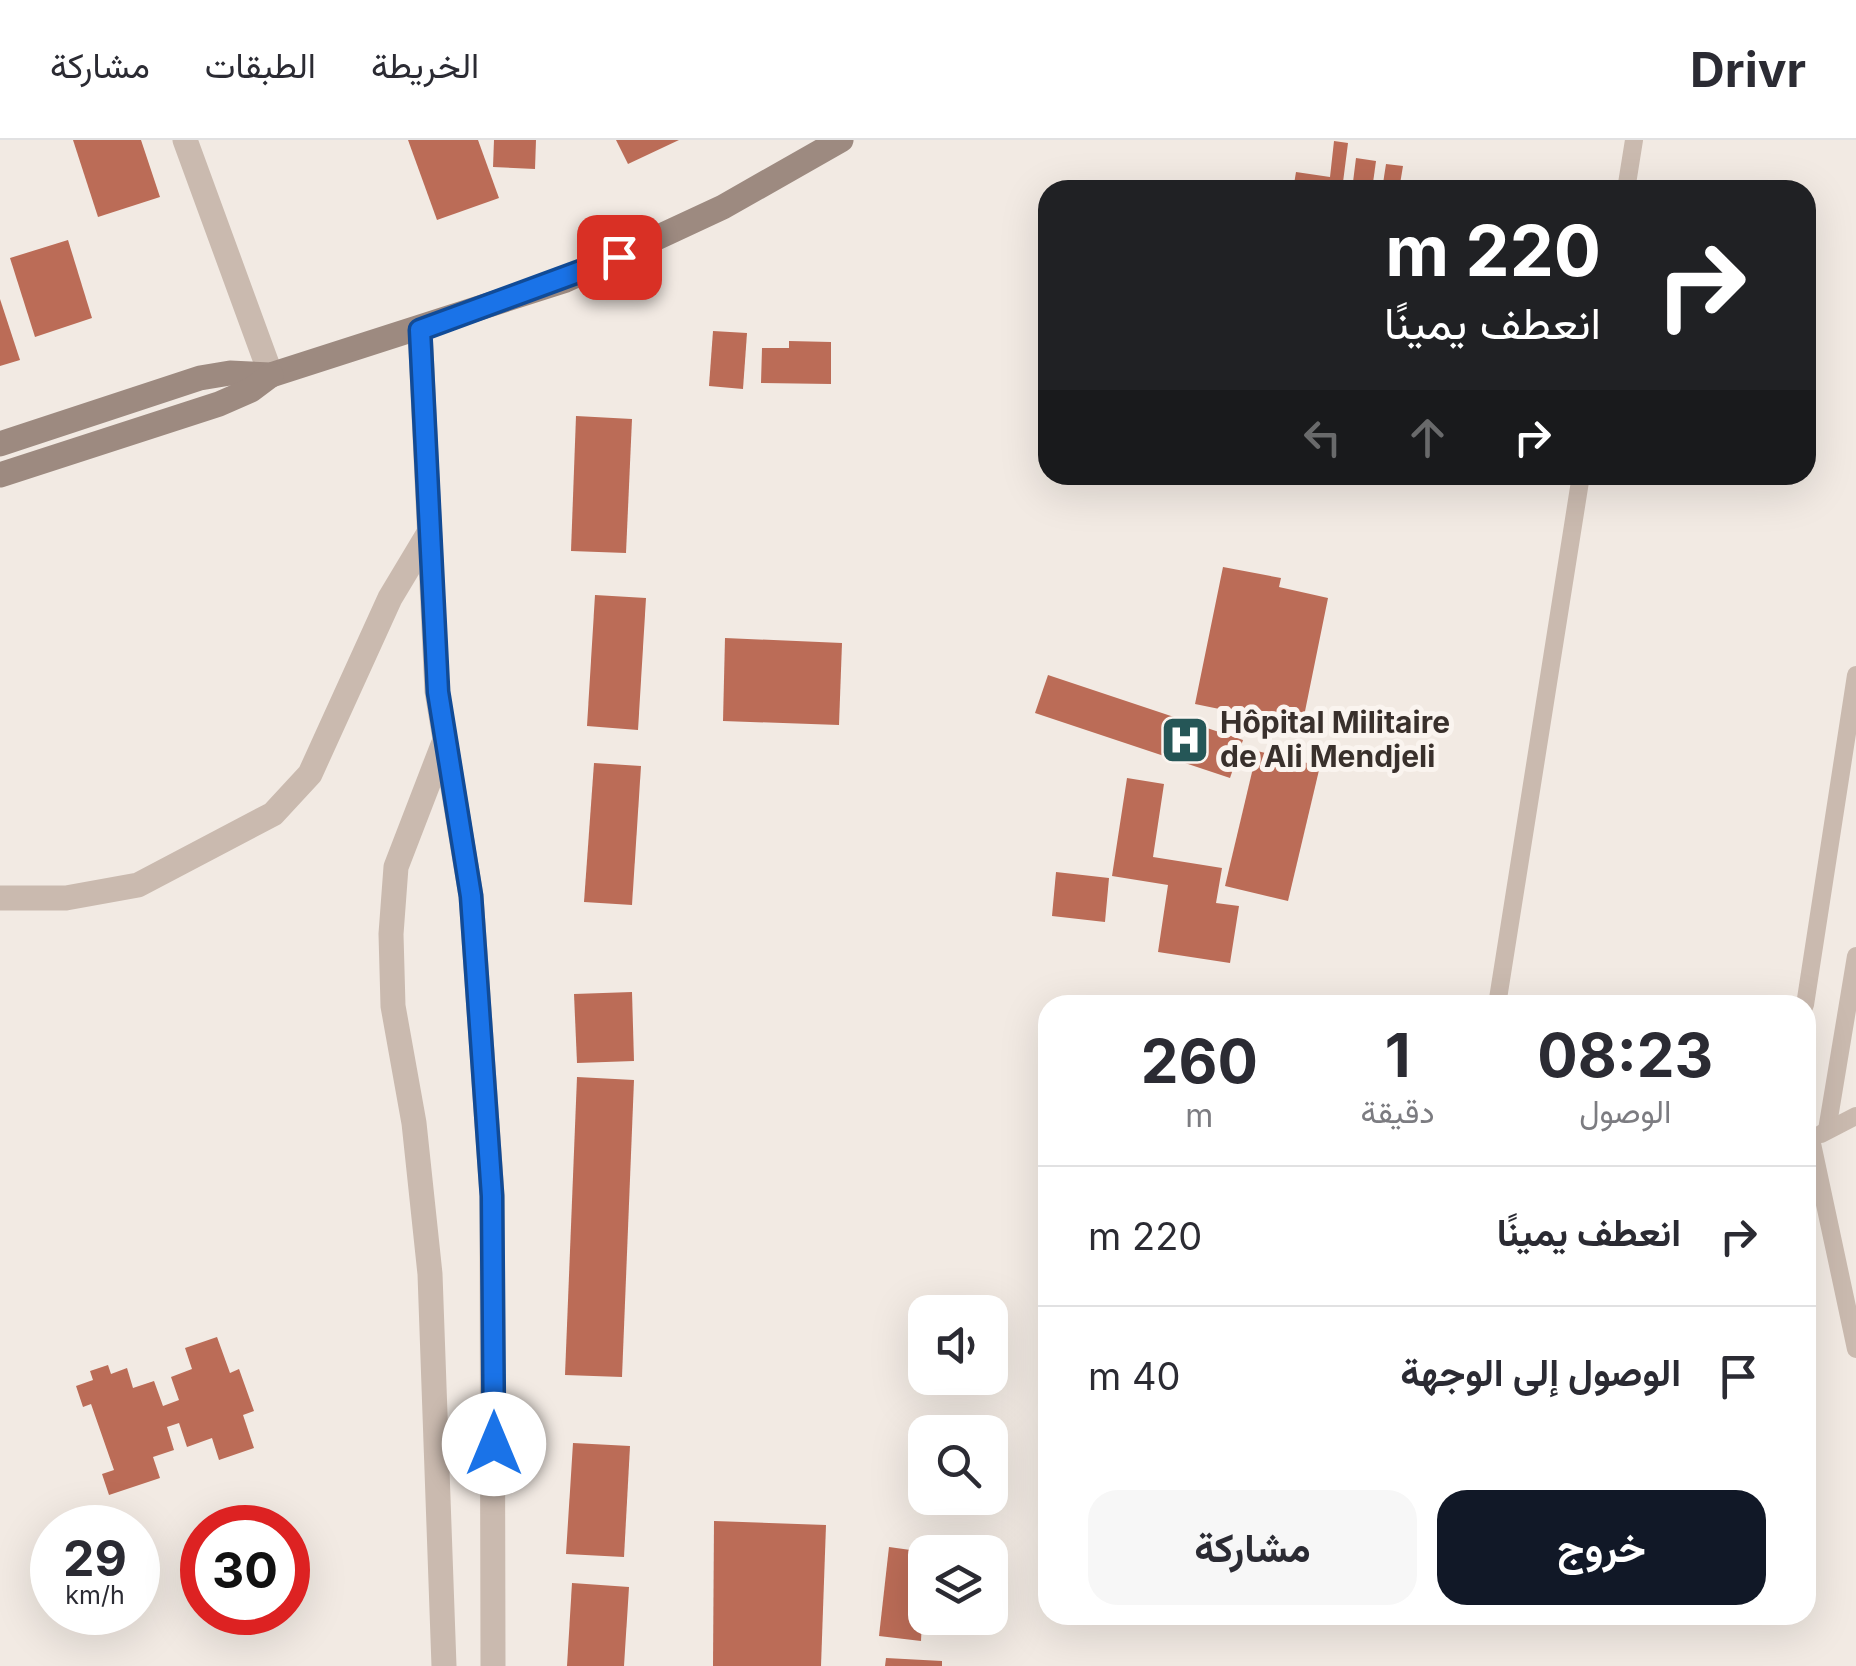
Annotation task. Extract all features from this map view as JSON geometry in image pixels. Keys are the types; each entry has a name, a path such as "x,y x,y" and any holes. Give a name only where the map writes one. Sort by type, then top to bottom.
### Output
{"main road":[{"path":"0,444 200,378 230,373 271,375 566,280 645,246 841,140"},
{"path":"0,475 219,404 251,390 271,375"}],"street":[{"path":"185,140 271,375"},
{"path":"420,330 436,674 471,896 492,1196 493,1666"},
{"path":"0,898 66,898 138,885 273,814 310,774 390,598 428,533"},
{"path":"444,1666 430,1274 414,1122 393,1006 391,934 396,868 445,741"}],"lane":[{"path":"1628,180 1634,140"},
{"path":"1499,995 1579,485"},
{"path":"1807,995 1856,675"},
{"path":"1816,1128 1856,956"},
{"path":"1816,1136 1856,1116"},
{"path":"1816,1147 1856,1350"}],"building":[{"path":"73,140 141,140 160,197 98,217"},
{"path":"408,140 478,140 499,198 437,220"},
{"path":"494,140 536,140 535,169 493,167"},
{"path":"616,140 679,140 628,164"},
{"path":"1334,141 1348,143 1343,180 1295,180 1296,172 1330,177"},
{"path":"1356,158 1376,161 1373,180 1353,180"},
{"path":"1386,164 1403,166 1401,180 1384,180"},
{"path":"68,240 92,318 35,337 10,258"},
{"path":"0,299 20,360 0,366"},
{"path":"713,331 747,333 743,389 709,386"},
{"path":"789,341 831,342 831,384 761,383 762,348 789,348"},
{"path":"576,416 632,419 626,553 571,551"},
{"path":"1223,567 1281,578 1279,587 1328,598 1302,726 1195,704"},
{"path":"595,595 646,598 638,730 587,726"},
{"path":"725,638 842,643 839,725 723,721"},
{"path":"1048,675 1243,740 1230,778 1035,713"},
{"path":"1257,751 1320,766 1288,901 1225,886"},
{"path":"594,763 641,766 632,905 584,902"},
{"path":"1127,778 1164,784 1153,857 1222,868 1216,903 1239,906 1230,963 1158,952 1168,885 1112,876"},
{"path":"1056,872 1109,878 1105,922 1052,916"},
{"path":"632,992 634,1061 577,1063 574,994"},
{"path":"577,1077 634,1080 622,1377 565,1375"},
{"path":"217,1337 230,1373 239,1369 254,1411 243,1415 254,1448 219,1460 212,1438 187,1447 179,1423 167,1427 174,1450 153,1457 160,1478 109,1495 102,1474 114,1470 91,1404 83,1407 76,1386 93,1380 90,1371 108,1365 111,1374 127,1368 133,1388 154,1381 163,1406 179,1400 171,1377 192,1369 185,1348"},
{"path":"573,1443 630,1446 624,1557 566,1554"},
{"path":"714,1521 826,1525 821,1666 713,1666"},
{"path":"889,1547 908,1550 908,1635 921,1635 921,1641 879,1636"},
{"path":"572,1583 629,1587 624,1666 567,1666"},
{"path":"886,1658 942,1661 942,1666 885,1666"}],"place":[{"name":"Hôpital Militaire de Ali Mendjeli","path":"1185,740"}],"route":[{"path":"494,1444 492,1196 471,896 438,692 420,330 566,280 619,257"}]}
